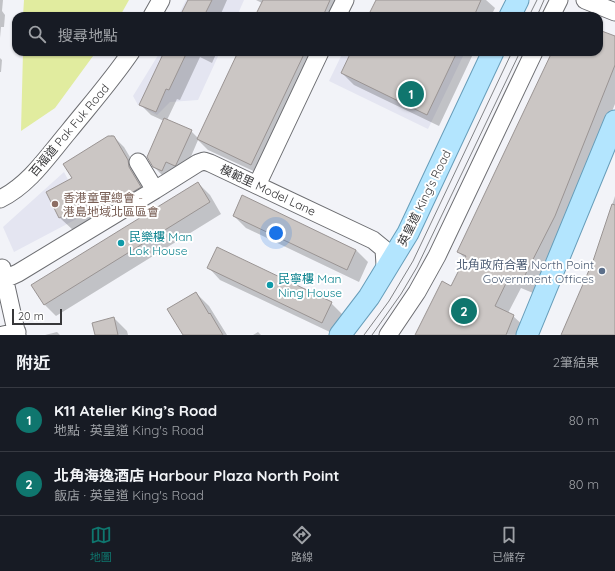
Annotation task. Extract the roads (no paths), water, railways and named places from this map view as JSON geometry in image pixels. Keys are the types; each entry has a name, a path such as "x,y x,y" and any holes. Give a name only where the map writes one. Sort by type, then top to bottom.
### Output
{"main road":[{"path":"512,12 518,0"},
{"name":"英皇道 King's Road","path":"340,335 356,315 382,276 408,233 491,56"},
{"path":"527,335 615,121"}],"street":[{"path":"154,12 161,0"},
{"path":"339,12 345,0"},
{"path":"553,12 559,0"},
{"path":"585,0 615,12"},
{"name":"百福道 Pak Fuk Road","path":"0,200 22,185 37,169 101,92 128,56"},
{"path":"257,184 318,56"},
{"path":"388,335 417,292 437,256 532,56"},
{"name":"模範里 Model Lane","path":"155,190 204,161 257,184 379,244 384,249 386,257 382,276"},
{"path":"12,334 3,274 18,273 155,190 138,162"}],"tram line":[{"path":"531,12 537,0"},
{"path":"539,12 544,0"},
{"path":"364,335 389,301 413,261 510,56"},
{"path":"372,335 401,294 417,267 518,56"}],"place":[{"name":"K11 Atelier King’s Road","path":"411,94"},
{"name":"香港童軍總會 - 港島地域北區區會","path":"55,204"},
{"name":"民樂樓 Man Lok House","path":"121,243"},
{"name":"北角政府合署 North Point Government Offices","path":"602,271"},
{"name":"民寧樓 Man Ning House","path":"270,285"},
{"name":"北角海逸酒店 Harbour Plaza North Point","path":"464,311"}]}
